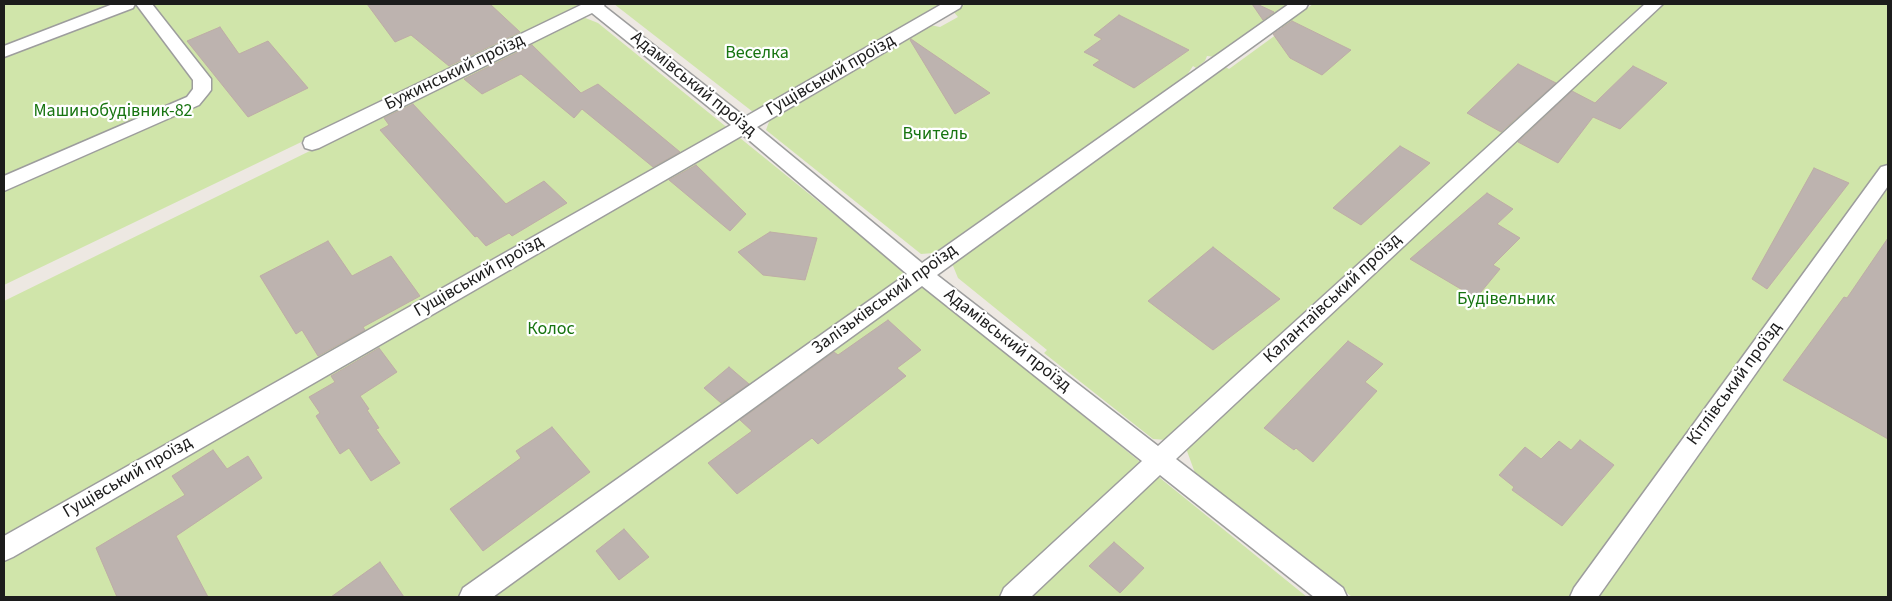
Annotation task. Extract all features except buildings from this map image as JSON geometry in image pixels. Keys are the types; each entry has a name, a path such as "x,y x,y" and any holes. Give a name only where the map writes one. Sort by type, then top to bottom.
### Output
{"lane":[{"path":"4,52 126,4"},
{"path":"4,184 193,101 202,90 202,79 144,4"},
{"name":"Адамівський проїзд","path":"594,4 921,274 1334,597"},
{"name":"Бужинський проїзд","path":"312,143 594,4"},
{"name":"Гущівський проїзд","path":"4,549 954,4"},
{"name":"Залізьківський проїзд","path":"472,597 1300,4"},
{"name":"Калантаївський проїзд","path":"1013,597 1158,460 1655,4"},
{"name":"Кітлівський проїзд","path":"1583,597 1888,172"}],"green space":[{"name":"Машинобудівник-82","path":"4,4 575,4 580,8 4,285"},
{"name":"Веселка","path":"614,4 944,4 753,112"},
{"name":"Вчитель","path":"966,4 1292,4 1216,57 1207,56 1205,61 1196,68 1193,66 1185,78 934,253 921,254 766,130 770,119 930,25 940,27 958,17 953,11"},
{"name":"Будівельник","path":"1313,4 1888,4 1888,597 1352,597 1195,473 1187,451 1166,440 1153,439 1044,353 1047,350 958,278 951,261 1224,66 1229,69 1284,29 1281,27"},
{"name":"Колос","path":"583,17 598,23 1307,597 4,597 4,301"}]}
